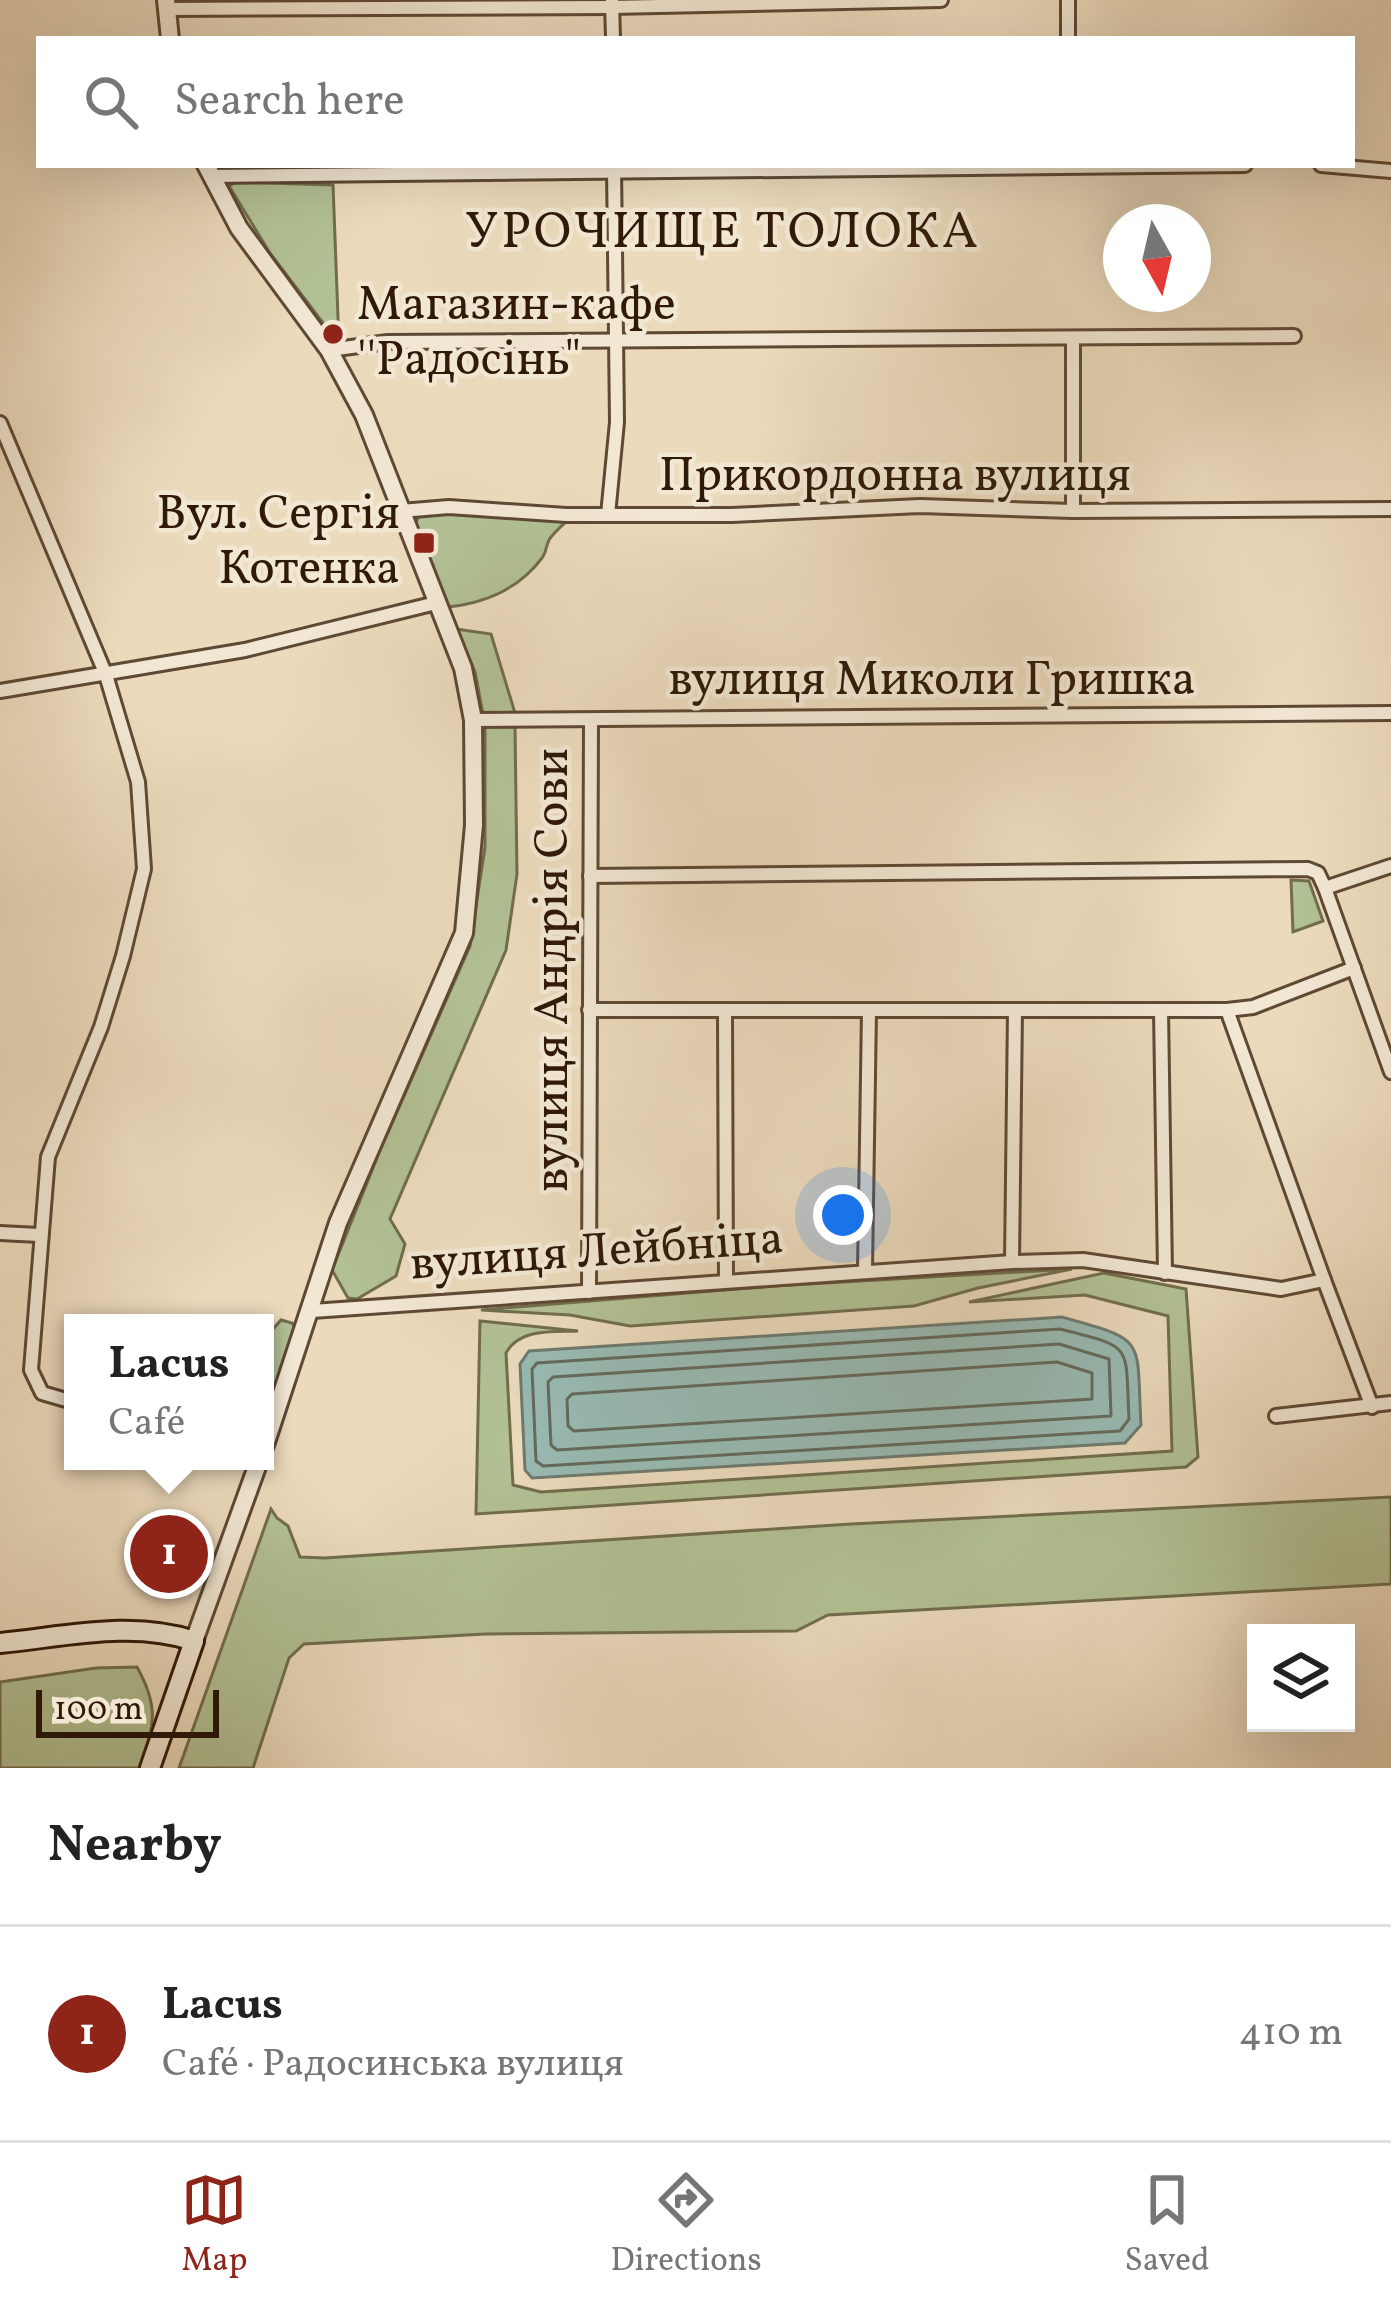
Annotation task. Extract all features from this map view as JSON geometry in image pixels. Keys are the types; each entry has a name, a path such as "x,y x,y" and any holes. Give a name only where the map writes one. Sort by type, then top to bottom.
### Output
{"main road":[{"path":"0,1643 130,1630 166,1632 194,1641 150,1768"}],"street":[{"path":"170,36 166,5 941,0"},
{"path":"1067,0 1068,36"},
{"path":"612,3 613,36"},
{"path":"274,1404 312,1311 338,1223 464,932 474,825 473,720 463,668 364,415 329,350 239,227 209,171 442,176 595,168"},
{"path":"608,515 617,422 614,168"},
{"path":"1355,168 1391,171"},
{"path":"329,350 388,342 1294,336"},
{"path":"1073,338 1073,512"},
{"path":"0,423 106,675 138,782 144,869 101,1027 48,1157 31,1370 41,1393 64,1399"},
{"name":"Прикордонна вулиця","path":"401,511 449,506 608,515 732,515 920,506 1073,512 1391,508"},
{"path":"0,691 244,650 436,603"},
{"name":"вулиця Миколи Гришка","path":"473,720 1391,713"},
{"name":"вулиця Андрія Сови","path":"590,1292 591,720"},
{"path":"1325,888 1391,866"},
{"path":"590,876 1308,869 1318,873 1325,888 1391,1072"},
{"path":"589,1010 1227,1010 1253,1006 1354,968"},
{"path":"725,1010 726,1281"},
{"path":"866,1270 869,1010"},
{"path":"1012,1262 1015,1010"},
{"path":"1161,1010 1165,1274"},
{"path":"1227,1010 1372,1407"},
{"path":"0,1233 39,1235"},
{"name":"вулиця Лейбніца","path":"312,1311 1012,1262 1083,1260 1281,1288 1324,1280"},
{"path":"1276,1416 1391,1403"},
{"path":"194,1641 256,1470"}],"green space":[{"path":"236,182 333,185 339,344 270,253 229,186"},
{"path":"420,513 570,518 551,537 542,558 511,587 447,607 415,525"},
{"path":"456,629 491,634 515,713 483,714 475,672"},
{"path":"485,726 515,727 517,874 506,950 390,1219 405,1244 396,1276 357,1299 348,1298 332,1270 470,946 485,847"},
{"path":"1291,880 1309,881 1323,921 1293,932"},
{"path":"1072,1269 914,1306 630,1326 570,1315 481,1310 773,1286"},
{"path":"1104,1273 1186,1289 1198,1457 1186,1467 476,1514 480,1321 578,1331 528,1335 506,1353 513,1485 541,1492 1172,1451 1168,1316 1085,1295 969,1302"},
{"path":"281,1320 292,1323 297,1331 274,1388 274,1328"},
{"path":"1391,1497 1391,1584 828,1615 796,1631 485,1634 304,1644 289,1658 253,1768 179,1768 271,1509 288,1526 300,1557 325,1558 851,1524"},
{"path":"137,1667 152,1706 140,1768 0,1768 0,1682"}],"water":[{"path":"1062,1317 1110,1332 1132,1347 1139,1374 1141,1425 1125,1443 532,1478 525,1470 520,1364 529,1351"}],"place":[{"name":"Магазин-кафе ''Радосінь\"","path":"333,334"},
{"name":"Вул. Сергія Котенка","path":"424,543"},
{"name":"Lacus","path":"169,1554"}],"district":[{"name":"УРОЧИЩЕ ТОЛОКА","path":"723,233"}]}
